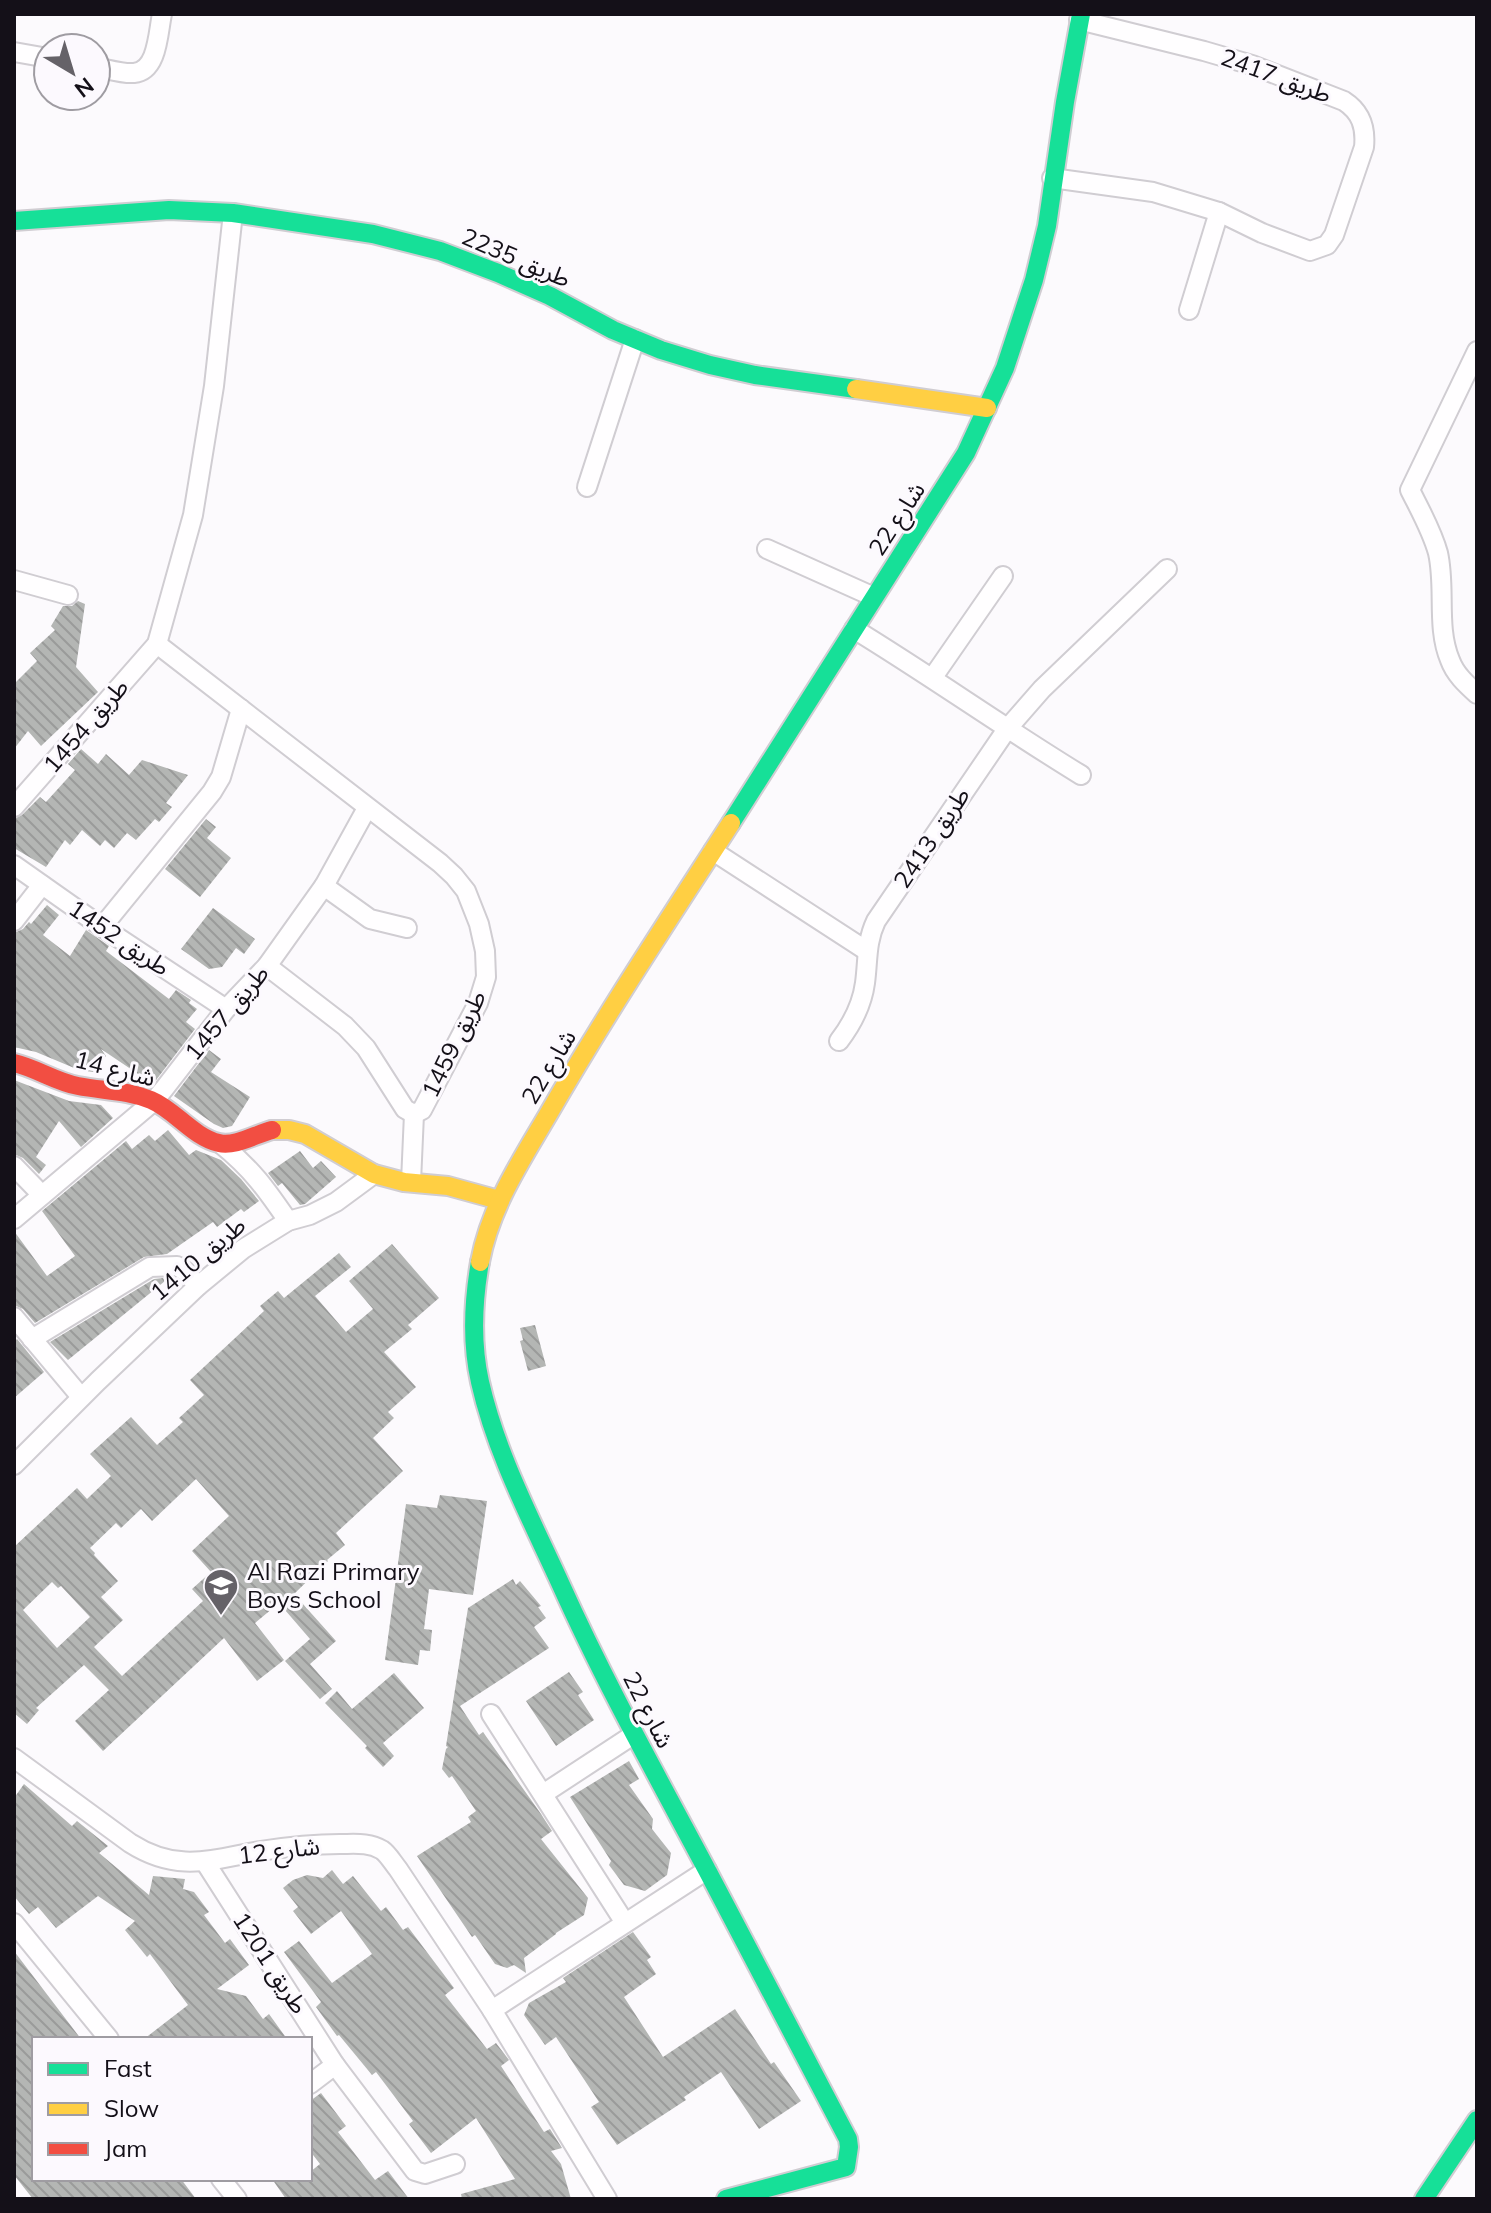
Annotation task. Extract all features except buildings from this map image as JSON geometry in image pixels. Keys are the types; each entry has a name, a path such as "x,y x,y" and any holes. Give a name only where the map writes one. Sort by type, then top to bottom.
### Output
{"main road":[{"name":"شارع 22","path":"726,2199 846,2167 849,2147 846,2131 633,1735 580,1628 516,1486 480,1384 473,1342 476,1273 499,1200 578,1062 966,453 1005,368 1034,280 1047,226 1052,178 1080,17"},
{"name":"طريق 2235","path":"14,221 169,210 233,213 373,234 440,251 550,296 603,325 661,350 710,365 755,375 987,408"},
{"name":"شارع 14","path":"14,1063 75,1086 122,1091 154,1101 206,1138 221,1144"},
{"path":"221,1144 271,1130 289,1130 313,1138 390,1180 448,1186 499,1200"},
{"path":"1424,2199 1477,2120"}],"street":[{"path":"112,70 134,73 145,69 152,60 162,14"},
{"name":"طريق 2417","path":"1052,178 1153,192 1219,212 1262,233 1316,250 1327,245 1334,235 1364,147 1364,127 1356,111 1344,101 1252,65 1080,17"},
{"path":"1189,310 1219,212"},
{"path":"157,644 193,515 214,386 233,213"},
{"path":"587,487 635,339"},
{"path":"1477,351 1410,490 1438,553 1446,647 1450,660 1458,675 1477,694"},
{"path":"767,549 874,597"},
{"name":"طريق 2413","path":"839,1041 863,995 867,951 876,921 1007,729 1042,689 1167,569"},
{"path":"933,677 1003,576"},
{"path":"14,580 68,595"},
{"path":"854,629 1081,775"},
{"name":"طريق 1459","path":"157,644 454,876 466,891 479,924 485,951 486,977 478,1003 422,1110 414,1114 405,1109 366,1048 345,1026 267,966"},
{"name":"طريق 1454","path":"14,807 157,644"},
{"path":"102,927 212,792 221,777 241,709"},
{"name":"طريق 1457","path":"14,1219 154,1101 226,1009 267,966 324,886 367,808"},
{"path":"713,851 867,951"},
{"name":"طريق 1452","path":"14,865 226,1009"},
{"path":"14,921 42,885"},
{"path":"324,886 370,919 407,928"},
{"path":"411,1182 414,1114"},
{"path":"221,1144 260,1180 288,1221"},
{"path":"14,1166 42,1195"},
{"name":"طريق 1410","path":"14,1465 198,1286 243,1249 288,1221 310,1215 336,1202 374,1174"},
{"path":"32,1339 150,1267 177,1266 198,1286"},
{"path":"14,1317 81,1397"},
{"path":"491,1714 625,1923"},
{"path":"543,1794 633,1735"},
{"name":"شارع 12","path":"14,1758 146,1853 168,1861 205,1862 263,1850 332,1844 366,1844 383,1851 492,2010 607,2199"},
{"name":"طريق 1201","path":"205,1862 335,2065 415,2171 425,2174 455,2164"},
{"path":"492,2010 707,1870"},
{"path":"14,1923 107,2037"},
{"path":"312,2082 335,2065"},
{"path":"223,2181 237,2199"}],"traffic: fast":[{"path":"731,823 966,453 1005,368 1034,280 1047,226 1081,14"},
{"path":"14,221 169,210 233,213 373,234 440,251 498,273 550,296 613,330 661,350 755,375 856,389"},
{"path":"480,1262 474,1322 477,1367 495,1434 515,1485 613,1693 848,2139 846,2167 726,2199"},
{"path":"1424,2199 1477,2120"}],"traffic: slow":[{"path":"856,389 987,408"},
{"path":"480,1262 491,1222 518,1167 615,1003 731,823"},
{"path":"272,1130 305,1134 374,1174 404,1182 448,1186 499,1200"}],"traffic: jam":[{"path":"14,1063 70,1084 124,1092 151,1100 201,1135 219,1143 239,1142 272,1130"}],"place":[{"name":"Al Razi Primary Boys School","path":"221,1617"}]}
